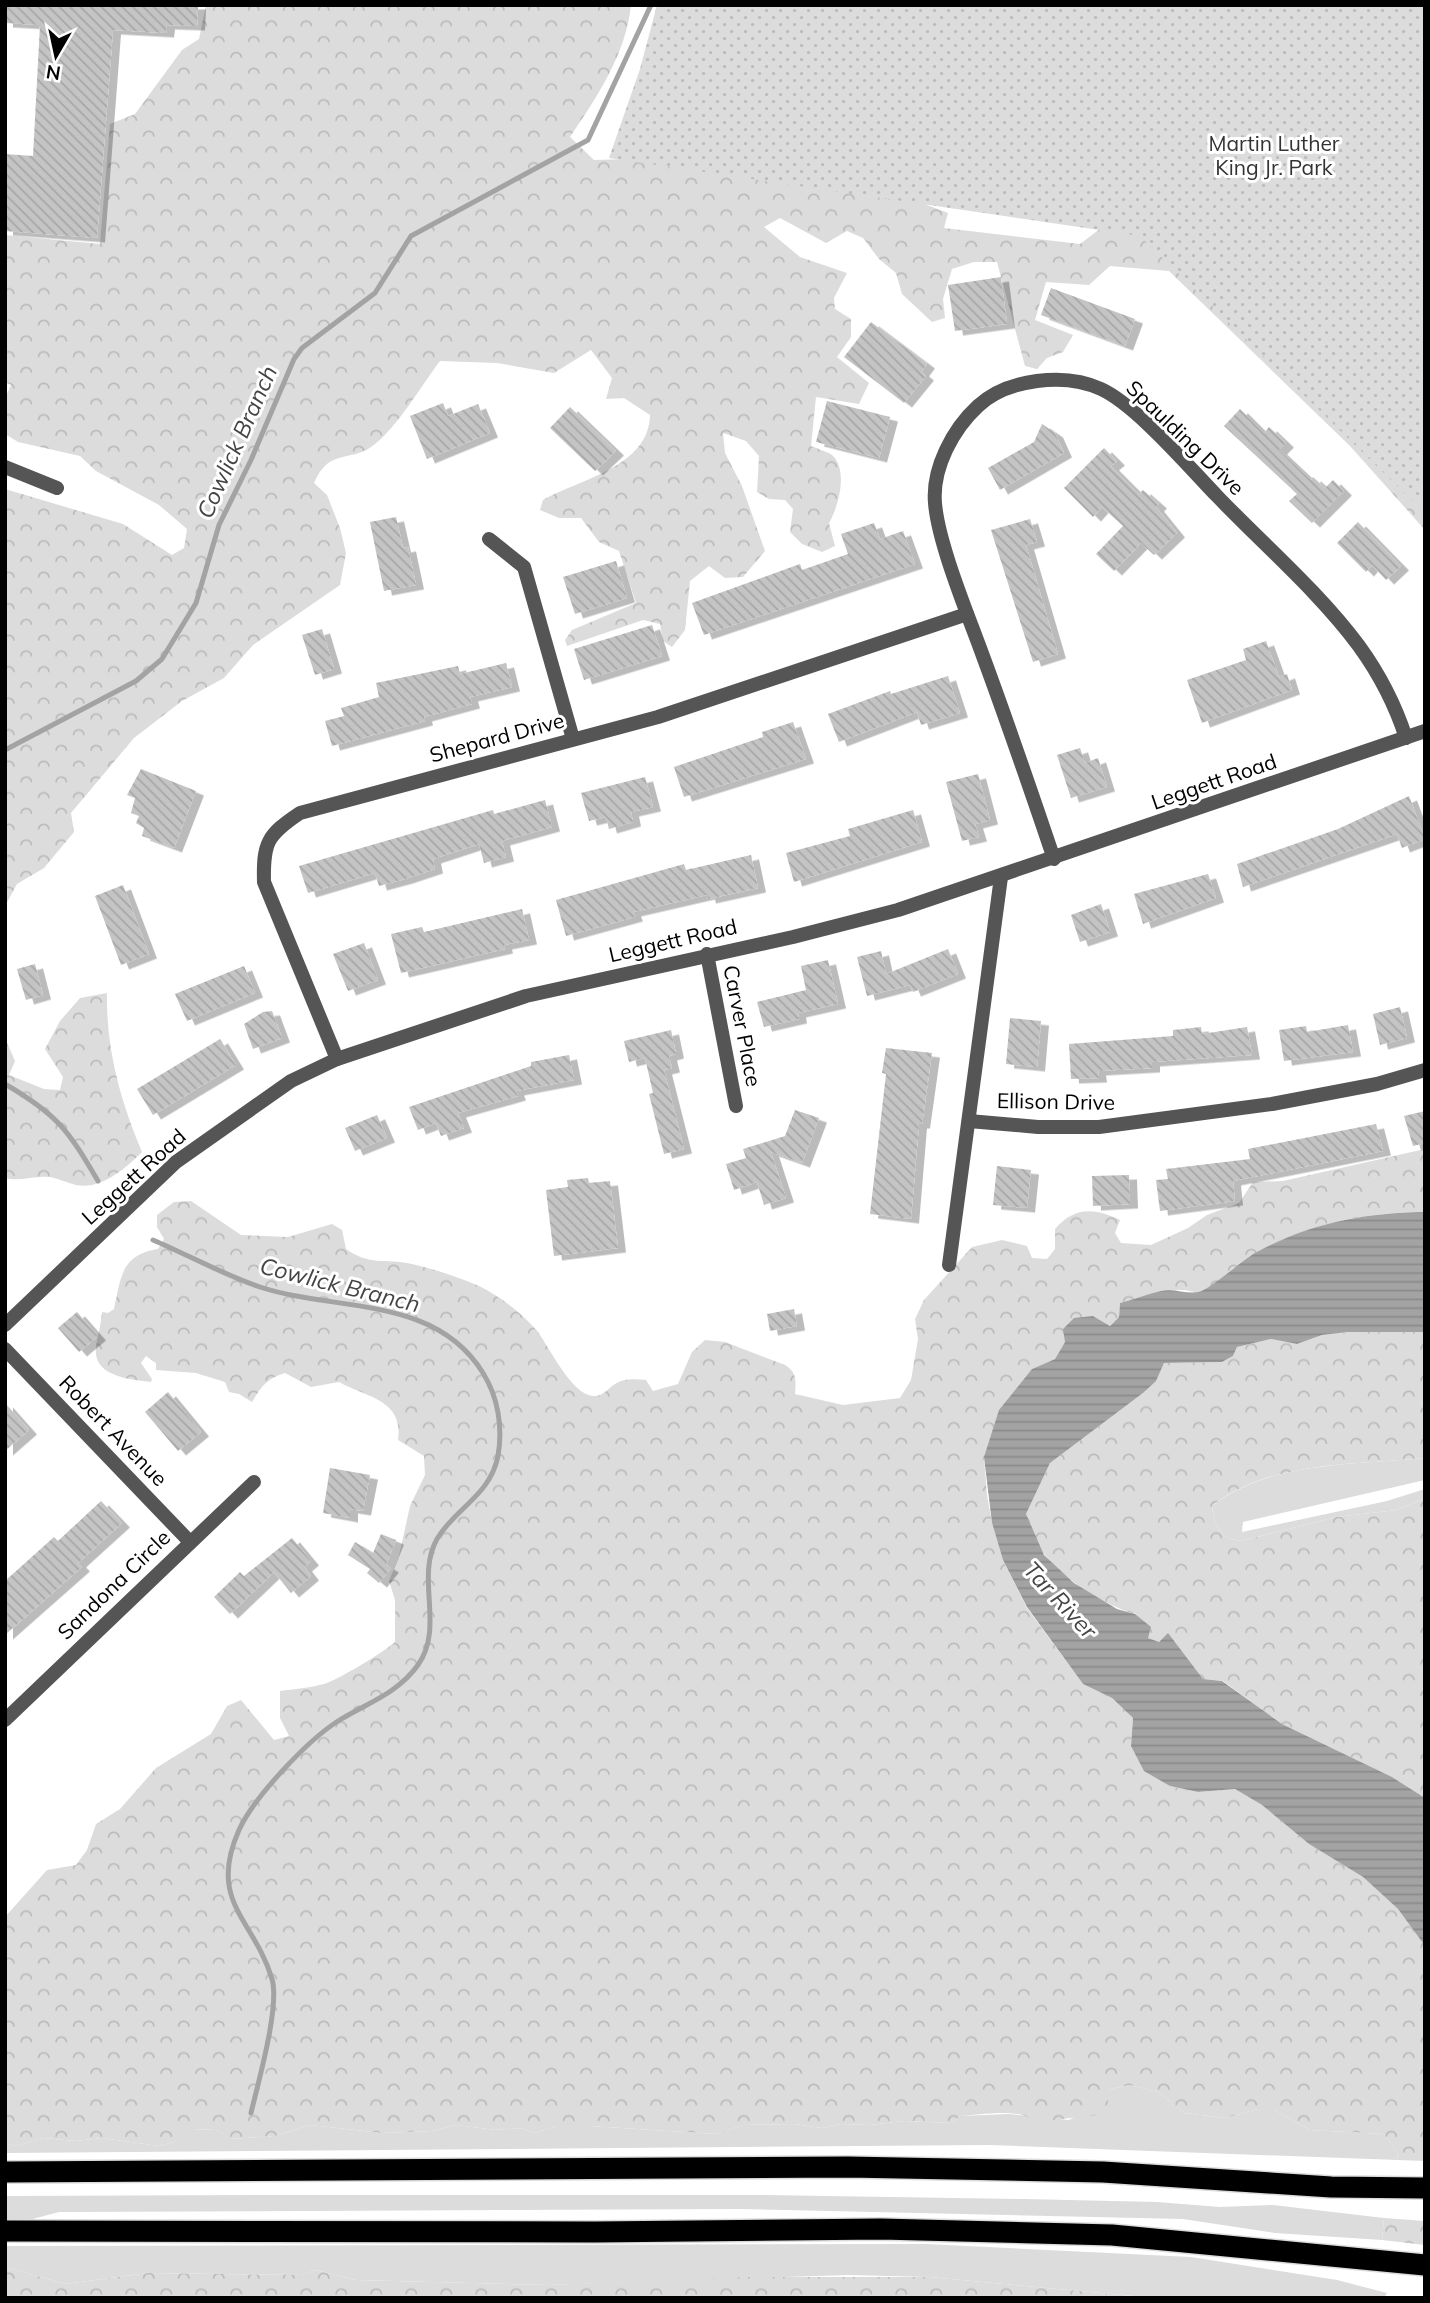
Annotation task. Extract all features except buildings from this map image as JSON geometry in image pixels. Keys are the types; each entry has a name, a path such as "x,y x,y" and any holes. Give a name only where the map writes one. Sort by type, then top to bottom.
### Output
{"highway":[{"path":"5,2172 848,2167 1103,2172 1331,2187 1425,2188"},
{"path":"1331,2187 1425,2201"},
{"path":"5,2231 895,2230 1112,2235 1425,2265"},
{"path":"1367,2258 1425,2277"}],"street":[{"name":"Spaulding Drive","path":"1054,859 967,614 935,502 937,478 960,424 981,403 1008,388 1037,381 1070,381 1101,389 1160,437 1346,629 1396,706 1406,738"},
{"path":"5,467 57,488"},
{"path":"489,539 524,567 572,739"},
{"name":"Shepard Drive","path":"337,1059 264,882 263,850 276,829 300,813 658,717 967,614"},
{"name":"Leggett Road","path":"5,1325 176,1162 291,1081 337,1059 526,996 793,937 898,910 1425,731"},
{"name":"Ellison Drive","path":"1001,877 969,1121 1038,1127 1099,1127 1272,1104 1377,1084 1425,1070"},
{"name":"Carver Place","path":"707,954 736,1107"},
{"path":"949,1265 969,1121"},
{"name":"Robert Avenue","path":"5,1349 190,1542"},
{"name":"Sandona Circle","path":"5,1720 254,1482"}],"green space":[{"path":"206,5 631,5 617,58 600,91 570,137 594,160 629,159 901,195 948,213 944,228 1080,244 1101,228 1153,237 1425,485 1425,530 1350,446 1169,271 1110,266 1089,285 1046,282 1035,320 1073,335 1063,352 1047,358 1037,369 1025,366 997,262 974,262 952,269 943,299 945,318 932,322 902,294 896,273 879,259 863,238 847,231 826,243 780,218 764,227 800,257 847,273 834,298 835,309 851,319 851,337 837,357 869,383 859,404 816,397 811,446 832,455 840,470 838,499 829,523 835,546 822,552 802,544 790,532 793,509 785,500 769,499 757,492 759,456 746,441 723,433 725,453 742,486 765,551 743,577 725,578 709,566 690,581 685,630 672,647 663,641 660,624 643,620 567,646 565,640 572,630 636,603 619,551 599,542 581,518 559,518 540,510 543,500 610,469 625,459 638,447 647,433 650,415 624,398 606,399 612,378 591,350 554,373 497,363 440,361 384,436 366,450 327,464 314,483 327,495 340,528 346,553 340,585 253,645 224,678 182,701 134,738 71,813 74,832 44,868 17,884 5,906 5,489 123,524 172,555 184,548 187,529 159,505 96,471 80,456 18,442 5,434 5,398 11,385 5,382 5,235 100,244 110,124 135,114 182,50 199,39"},
{"name":"Martin Luther King Jr. Park","path":"657,5 1425,5 1425,513 1140,236 609,158 640,69"},
{"path":"107,993 109,1034 116,1074 142,1152 112,1177 85,1186 49,1177 5,1178 5,1038 15,1061 9,1075 44,1089 60,1090 63,1077 45,1049 60,1021 80,998"},
{"path":"1425,1149 1425,1212 1380,1215 1317,1227 1256,1253 1204,1290 1167,1291 1120,1303 1119,1317 1110,1326 1093,1316 1065,1342 1055,1359 1032,1369 984,1457 992,1523 1003,1560 1027,1608 1083,1684 1112,1698 1133,1718 1131,1746 1170,1786 1198,1792 1235,1789 1262,1805 1309,1844 1363,1877 1398,1909 1425,1946 1425,2161 1398,2160 1397,2152 1384,2134 1310,2130 1273,2109 1258,2109 1225,2118 1185,2113 1158,2092 1130,2085 1110,2089 1106,2114 1036,2122 1029,2117 1000,2113 960,2116 953,2123 904,2121 870,2125 841,2124 822,2128 794,2124 743,2125 716,2134 590,2126 557,2126 535,2133 521,2128 495,2130 456,2125 432,2131 382,2133 310,2125 275,2136 230,2139 216,2130 193,2129 173,2142 159,2146 102,2138 76,2141 43,2138 16,2146 5,2143 5,1917 47,1870 76,1865 87,1850 96,1824 120,1809 156,1768 211,1734 227,1706 241,1700 274,1740 289,1736 280,1718 280,1691 324,1684 361,1665 395,1642 395,1600 389,1581 399,1556 410,1506 425,1475 424,1456 398,1440 398,1426 389,1408 371,1396 339,1382 311,1387 285,1373 265,1384 252,1402 239,1394 229,1392 225,1382 196,1373 156,1370 156,1363 146,1356 141,1363 152,1379 151,1382 114,1374 100,1364 96,1356 96,1346 102,1312 108,1313 114,1309 121,1278 130,1262 136,1256 158,1249 164,1239 157,1227 157,1215 174,1202 191,1201 241,1235 288,1237 332,1224 342,1230 346,1249 362,1258 420,1266 479,1286 503,1300 538,1332 569,1379 585,1394 596,1396 619,1382 634,1379 646,1380 653,1391 678,1384 692,1352 705,1340 725,1342 785,1365 794,1374 795,1394 843,1405 900,1398 911,1380 918,1339 915,1319 924,1300 972,1247 1002,1240 1027,1246 1032,1258 1047,1259 1055,1249 1055,1229 1070,1216 1085,1211 1102,1213 1120,1220 1115,1233 1121,1243 1151,1245 1188,1228 1207,1215 1239,1203 1253,1182 1283,1181"},
{"path":"1348,1332 1425,1332 1425,1458 1342,1464 1259,1480 1234,1491 1212,1506 1213,1513 1223,1534 1241,1541 1336,1517 1397,1510 1425,1498 1425,1798 1392,1777 1282,1724 1223,1681 1203,1679 1168,1634 1159,1642 1147,1638 1136,1614 1098,1598 1053,1564 1035,1540 1026,1514 1050,1463 1143,1393 1156,1380 1164,1363 1222,1362 1233,1356 1237,1347 1271,1339 1297,1344 1322,1335"},
{"path":"1425,1458 1425,1480 1243,1522 1242,1532 1387,1501 1425,1489 1425,1498 1397,1510 1336,1517 1241,1541 1223,1534 1214,1519 1212,1506 1259,1480 1342,1464"},
{"path":"1130,2085 1158,2092 1185,2113 1225,2118 1258,2109 1273,2109 1310,2130 1384,2134 1397,2152 1398,2160 989,2145 5,2153 5,2143 16,2146 43,2138 76,2141 102,2138 159,2146 173,2142 192,2129 216,2130 231,2139 275,2136 310,2125 382,2133 432,2131 456,2125 495,2130 521,2128 535,2133 557,2126 590,2126 716,2134 743,2125 794,2124 822,2128 841,2124 870,2125 904,2121 953,2123 960,2116 1009,2114 1069,2120 1106,2101 1110,2089"},
{"path":"763,2195 1024,2199 1157,2202 1220,2207 1273,2205 1384,2218 1382,2240 1275,2233 1183,2219 738,2209 59,2212 29,2220 5,2220 5,2196"},
{"path":"1384,2218 1425,2221 1425,2245 1382,2240"},
{"path":"926,2244 1191,2257 1337,2280 1387,2293 1384,2298 1155,2298 929,2277 848,2275 548,2285 355,2280 316,2270 302,2275 148,2273 65,2284 5,2267 5,2246"},
{"path":"5,2267 65,2284 148,2273 302,2275 316,2270 355,2280 548,2285 749,2277 929,2277 1155,2298 5,2298"}],"water":[{"name":"Tar River","path":"1425,1212 1425,1332 1348,1332 1322,1335 1297,1344 1271,1339 1237,1347 1233,1356 1222,1362 1164,1363 1156,1381 1143,1393 1050,1463 1026,1514 1044,1555 1074,1583 1117,1609 1135,1614 1151,1627 1148,1638 1159,1642 1168,1633 1203,1679 1222,1681 1282,1724 1392,1777 1425,1798 1425,1946 1398,1909 1363,1877 1309,1844 1262,1805 1235,1789 1198,1792 1170,1786 1144,1771 1131,1746 1133,1718 1112,1698 1083,1684 1027,1607 1003,1560 992,1523 984,1457 999,1410 1032,1369 1055,1359 1065,1342 1063,1329 1074,1318 1093,1316 1110,1326 1119,1317 1120,1303 1166,1290 1198,1292 1218,1281 1255,1253 1296,1234 1358,1218"}],"waterway":[{"name":"Cowlick Branch","path":"5,750 136,681 162,659 196,603 219,525 251,460 294,359 302,348 375,293 411,236 588,140 651,5"},
{"name":"Cowlick Branch","path":"5,1084 38,1105 60,1125 98,1181"},
{"name":"Cowlick Branch","path":"153,1240 260,1287 289,1295 382,1310 439,1330 463,1348 483,1373 496,1402 499,1423 498,1456 494,1470 480,1492 444,1528 431,1554 428,1586 429,1635 426,1650 418,1665 391,1691 325,1730 282,1771 246,1817 230,1855 228,1875 231,1893 264,1958 274,1992 267,2045 251,2113"}]}
